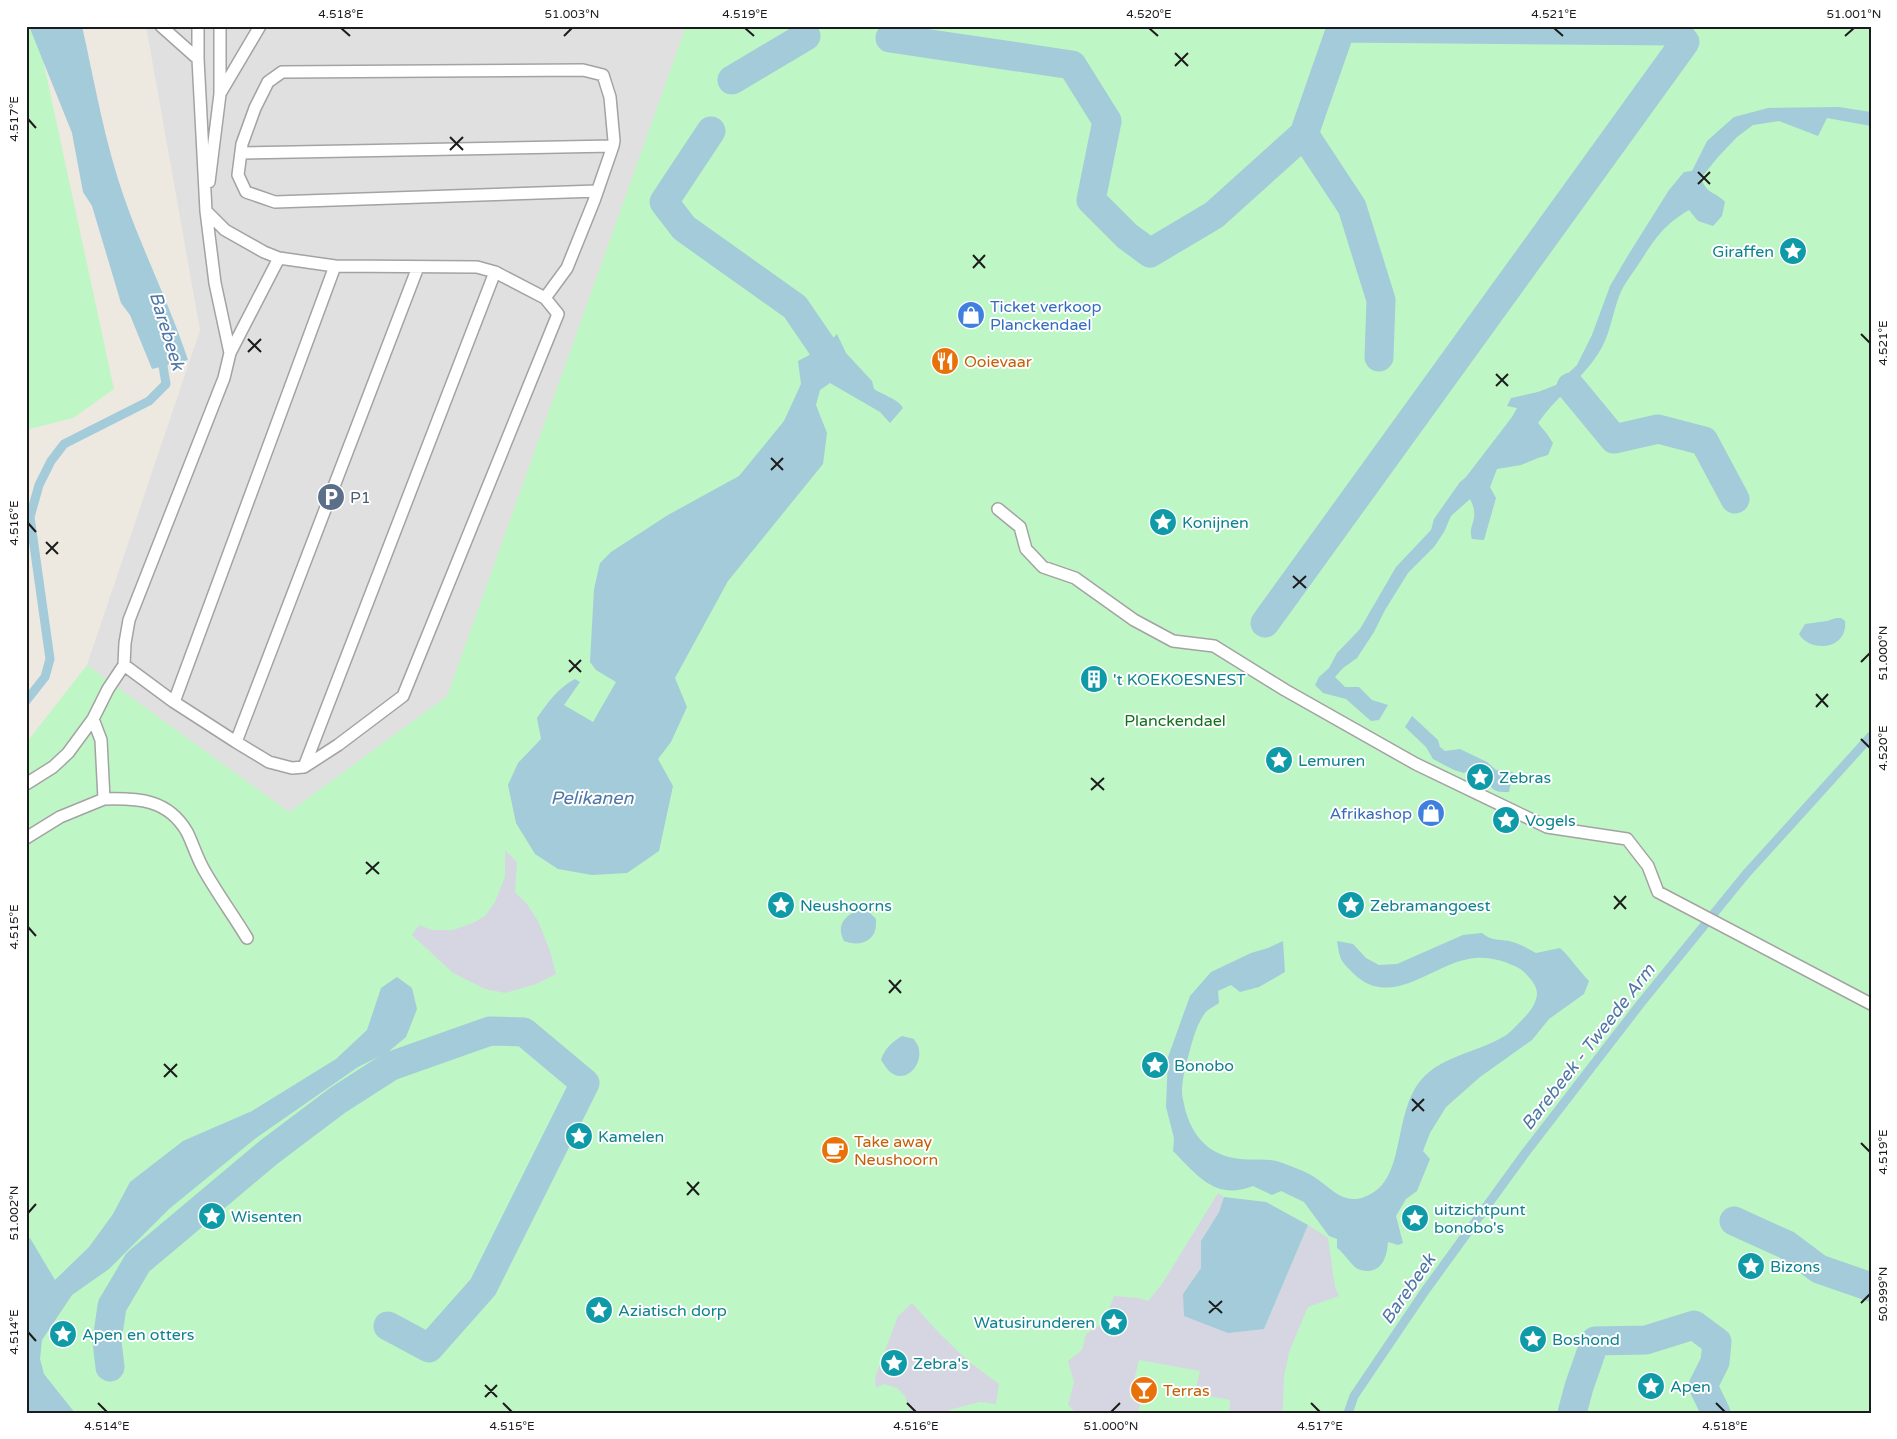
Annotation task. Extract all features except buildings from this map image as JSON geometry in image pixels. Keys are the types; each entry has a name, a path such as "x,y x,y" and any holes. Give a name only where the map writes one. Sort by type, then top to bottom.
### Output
{"lane":[{"path":"161,26 198,59"},
{"path":"198,26 206,211 215,283 230,353"},
{"path":"206,211 220,94 220,26"},
{"path":"220,94 260,26"},
{"path":"545,298 567,268 597,191 613,146 610,97 603,75 583,70 282,72 268,82 255,108 242,144 238,175 246,192 275,202 597,191"},
{"path":"241,153 613,146"},
{"path":"124,665 174,702 236,742 269,762 292,768 304,767 338,745 403,696 558,314 545,298 495,272 477,267 335,266 279,258 264,252 225,230 206,211"},
{"path":"26,784 68,754 93,719 108,689 124,665 129,620 224,378 230,353 279,258"},
{"path":"174,702 335,266"},
{"path":"236,742 418,267"},
{"path":"304,767 495,272"},
{"path":"998,509 1020,527 1026,549 1043,567 1075,578 1134,620 1173,641 1214,646 1286,690 1416,764 1547,827 1627,839 1648,866 1658,892 1871,1004"},
{"path":"93,719 100,740 104,799"},
{"path":"26,838 60,817 104,799 143,800 158,804 176,816 187,832 204,870 247,938"}],"green space":[{"path":"26,26 29,26 42,55 114,389 73,418 26,430"},
{"name":"Planckendael","path":"686,26 1871,26 1871,1413 26,1413 26,743 87,665 289,811 447,696"}],"shaded area":[{"name":"P1","path":"146,26 686,26 447,696 289,812 87,665 200,330"},
{"path":"505,850 517,862 515,892 527,904 538,921 550,951 556,974 536,984 505,993 485,989 453,973 412,935 419,925 432,930 453,930 473,923 485,916 495,902 505,877"},
{"path":"1218,1193 1224,1197 1219,1212 1201,1241 1201,1268 1183,1294 1264,1329 1308,1225 1328,1238 1335,1287 1339,1296 1308,1307 1289,1352 1284,1377 1283,1408 1280,1413 1229,1413 1230,1400 1195,1391 1200,1371 1139,1360 1130,1398 1141,1401 1138,1413 1076,1413 1068,1405 1074,1382 1068,1361 1082,1350 1086,1334 1104,1322 1114,1296 1139,1298 1148,1301 1162,1284"},
{"path":"912,1303 968,1361 999,1384 996,1404 980,1402 949,1410 946,1413 911,1413 905,1396 897,1388 884,1384 876,1388 875,1377 898,1316"}],"water":[{"path":"29,26 82,26 101,114 118,179 132,220 188,360 152,369 130,315 121,303 92,206 83,192 72,133"},
{"path":"1839,107 1871,112 1871,126 1827,118 1818,136 1779,121 1753,125 1737,137 1701,178 1709,190 1725,202 1722,216 1713,226 1698,221 1689,210 1665,228 1654,240 1622,290 1605,340 1598,354 1538,423 1553,443 1548,455 1521,465 1497,469 1490,487 1496,498 1484,540 1472,539 1471,529 1474,512 1470,499 1451,516 1444,532 1434,547 1408,573 1357,658 1343,668 1335,677 1345,687 1359,687 1372,700 1388,705 1379,720 1371,721 1346,699 1323,693 1315,685 1319,677 1329,668 1337,653 1360,629 1396,567 1431,530 1434,519 1460,482 1466,477 1512,417 1517,408 1507,406 1511,398 1538,392 1556,385 1577,365 1592,335 1610,286 1669,190 1684,172 1692,171 1707,141 1734,117 1768,108"},
{"name":"Pelikanen","path":"837,334 846,353 872,381 874,389 894,400 903,408 890,423 880,412 830,383 820,390 816,405 827,433 823,464 728,581 675,678 687,707 671,742 658,759 673,786 659,851 627,873 592,875 558,869 535,854 516,823 508,785 518,763 541,739 537,718 558,691 575,679 580,682 564,705 593,722 616,682 596,670 590,662 594,589 600,563 611,552 668,515 739,476 784,421 801,384 798,361 823,348"},
{"path":"1841,618 1845,621 1841,638 1835,643 1827,646 1811,644 1799,634 1805,624"},
{"path":"1412,716 1438,740 1440,747 1445,751 1460,749 1487,762 1496,770 1513,772 1509,792 1493,789 1481,774 1470,769 1464,773 1433,759 1426,747 1405,727"},
{"path":"858,910 868,911 876,919 875,931 870,939 862,943 844,941 841,926 845,918"},
{"path":"1482,933 1492,939 1516,943 1536,953 1560,948 1589,981 1584,994 1549,1019 1532,1040 1480,1077 1446,1107 1430,1133 1423,1151 1430,1159 1417,1191 1406,1199 1396,1216 1403,1243 1398,1245 1388,1242 1385,1257 1377,1268 1368,1271 1356,1268 1337,1248 1337,1239 1329,1236 1304,1202 1281,1191 1272,1195 1253,1186 1240,1190 1217,1188 1199,1177 1173,1151 1174,1138 1166,1107 1168,1057 1190,996 1211,972 1251,953 1283,941 1285,972 1259,987 1240,992 1231,985 1218,991 1219,1003 1208,1010 1202,1018 1193,1040 1183,1079 1182,1096 1188,1118 1196,1134 1208,1147 1216,1152 1241,1159 1272,1160 1285,1164 1309,1174 1339,1195 1347,1198 1364,1197 1374,1192 1384,1182 1391,1169 1409,1101 1417,1086 1436,1067 1455,1057 1494,1042 1507,1034 1531,1010 1537,991 1531,979 1520,969 1505,962 1483,958 1460,961 1414,981 1384,988 1369,984 1354,974 1343,962 1337,941 1353,944 1366,958 1379,965 1397,964 1463,935"},
{"path":"397,977 412,988 417,1009 406,1037 388,1052 358,1067 256,1138 169,1209 109,1269 72,1295 42,1340 40,1359 44,1374 75,1413 26,1413 26,1240 30,1238 55,1280 89,1247 113,1214 130,1182 183,1141 252,1111 336,1059 367,1030 381,988"},
{"path":"902,1036 914,1039 919,1047 919,1056 915,1068 906,1075 900,1076 889,1071 881,1060 889,1046"},
{"path":"1224,1197 1266,1202 1308,1225 1264,1329 1228,1333 1184,1316 1183,1294 1201,1268 1201,1241 1219,1212"}],"waterway":[{"path":"1265,623 1685,42 1676,31 1341,28 1304,134 1352,207 1381,300 1379,357"},
{"path":"732,80 806,36"},
{"path":"890,38 1072,65 1107,121 1091,200 1127,236 1150,253 1214,215 1304,134"},
{"path":"711,131 664,202 684,228 795,307 823,348"},
{"name":"Barebeek","path":"26,701 45,677 50,659 30,517 39,485 51,461 64,444 149,401 166,384 161,354"},
{"path":"1571,387 1614,439 1658,429 1704,441 1735,499"},
{"name":"Barebeek - Tweede Arm","path":"1348,1413 1354,1396 1425,1291 1526,1152 1641,1003 1746,874 1871,736"},
{"path":"110,1367 107,1341 112,1306 138,1262 269,1152 338,1100 391,1066 490,1031 524,1032 585,1083 483,1287 429,1348 388,1326"},
{"path":"1734,1221 1787,1245 1819,1269 1871,1287"},
{"path":"1572,1413 1595,1341 1646,1340 1694,1325 1717,1342 1715,1362 1703,1386 1716,1413"}],"place":[{"name":"Giraffen","path":"1793,251"},
{"name":"Ticket verkoop Planckendael","path":"971,315"},
{"name":"Ooievaar","path":"945,361"},
{"name":"P1","path":"331,497"},
{"name":"Konijnen","path":"1163,522"},
{"name":"'t KOEKOESNEST","path":"1094,679"},
{"name":"Lemuren","path":"1279,760"},
{"name":"Zebras","path":"1480,777"},
{"name":"Afrikashop","path":"1431,813"},
{"name":"Vogels","path":"1506,820"},
{"name":"Neushoorns","path":"781,905"},
{"name":"Zebramangoest","path":"1351,905"},
{"name":"Bonobo","path":"1155,1065"},
{"name":"Kamelen","path":"579,1136"},
{"name":"Take away Neushoorn","path":"835,1150"},
{"name":"Wisenten","path":"212,1216"},
{"name":"uitzichtpunt bonobo's","path":"1415,1218"},
{"name":"Bizons","path":"1751,1266"},
{"name":"Aziatisch dorp","path":"599,1310"},
{"name":"Watusirunderen","path":"1114,1322"},
{"name":"Apen en otters","path":"63,1334"},
{"name":"Boshond","path":"1533,1339"},
{"name":"Zebra's","path":"894,1363"},
{"name":"Apen","path":"1651,1386"},
{"name":"Terras","path":"1144,1390"}]}
